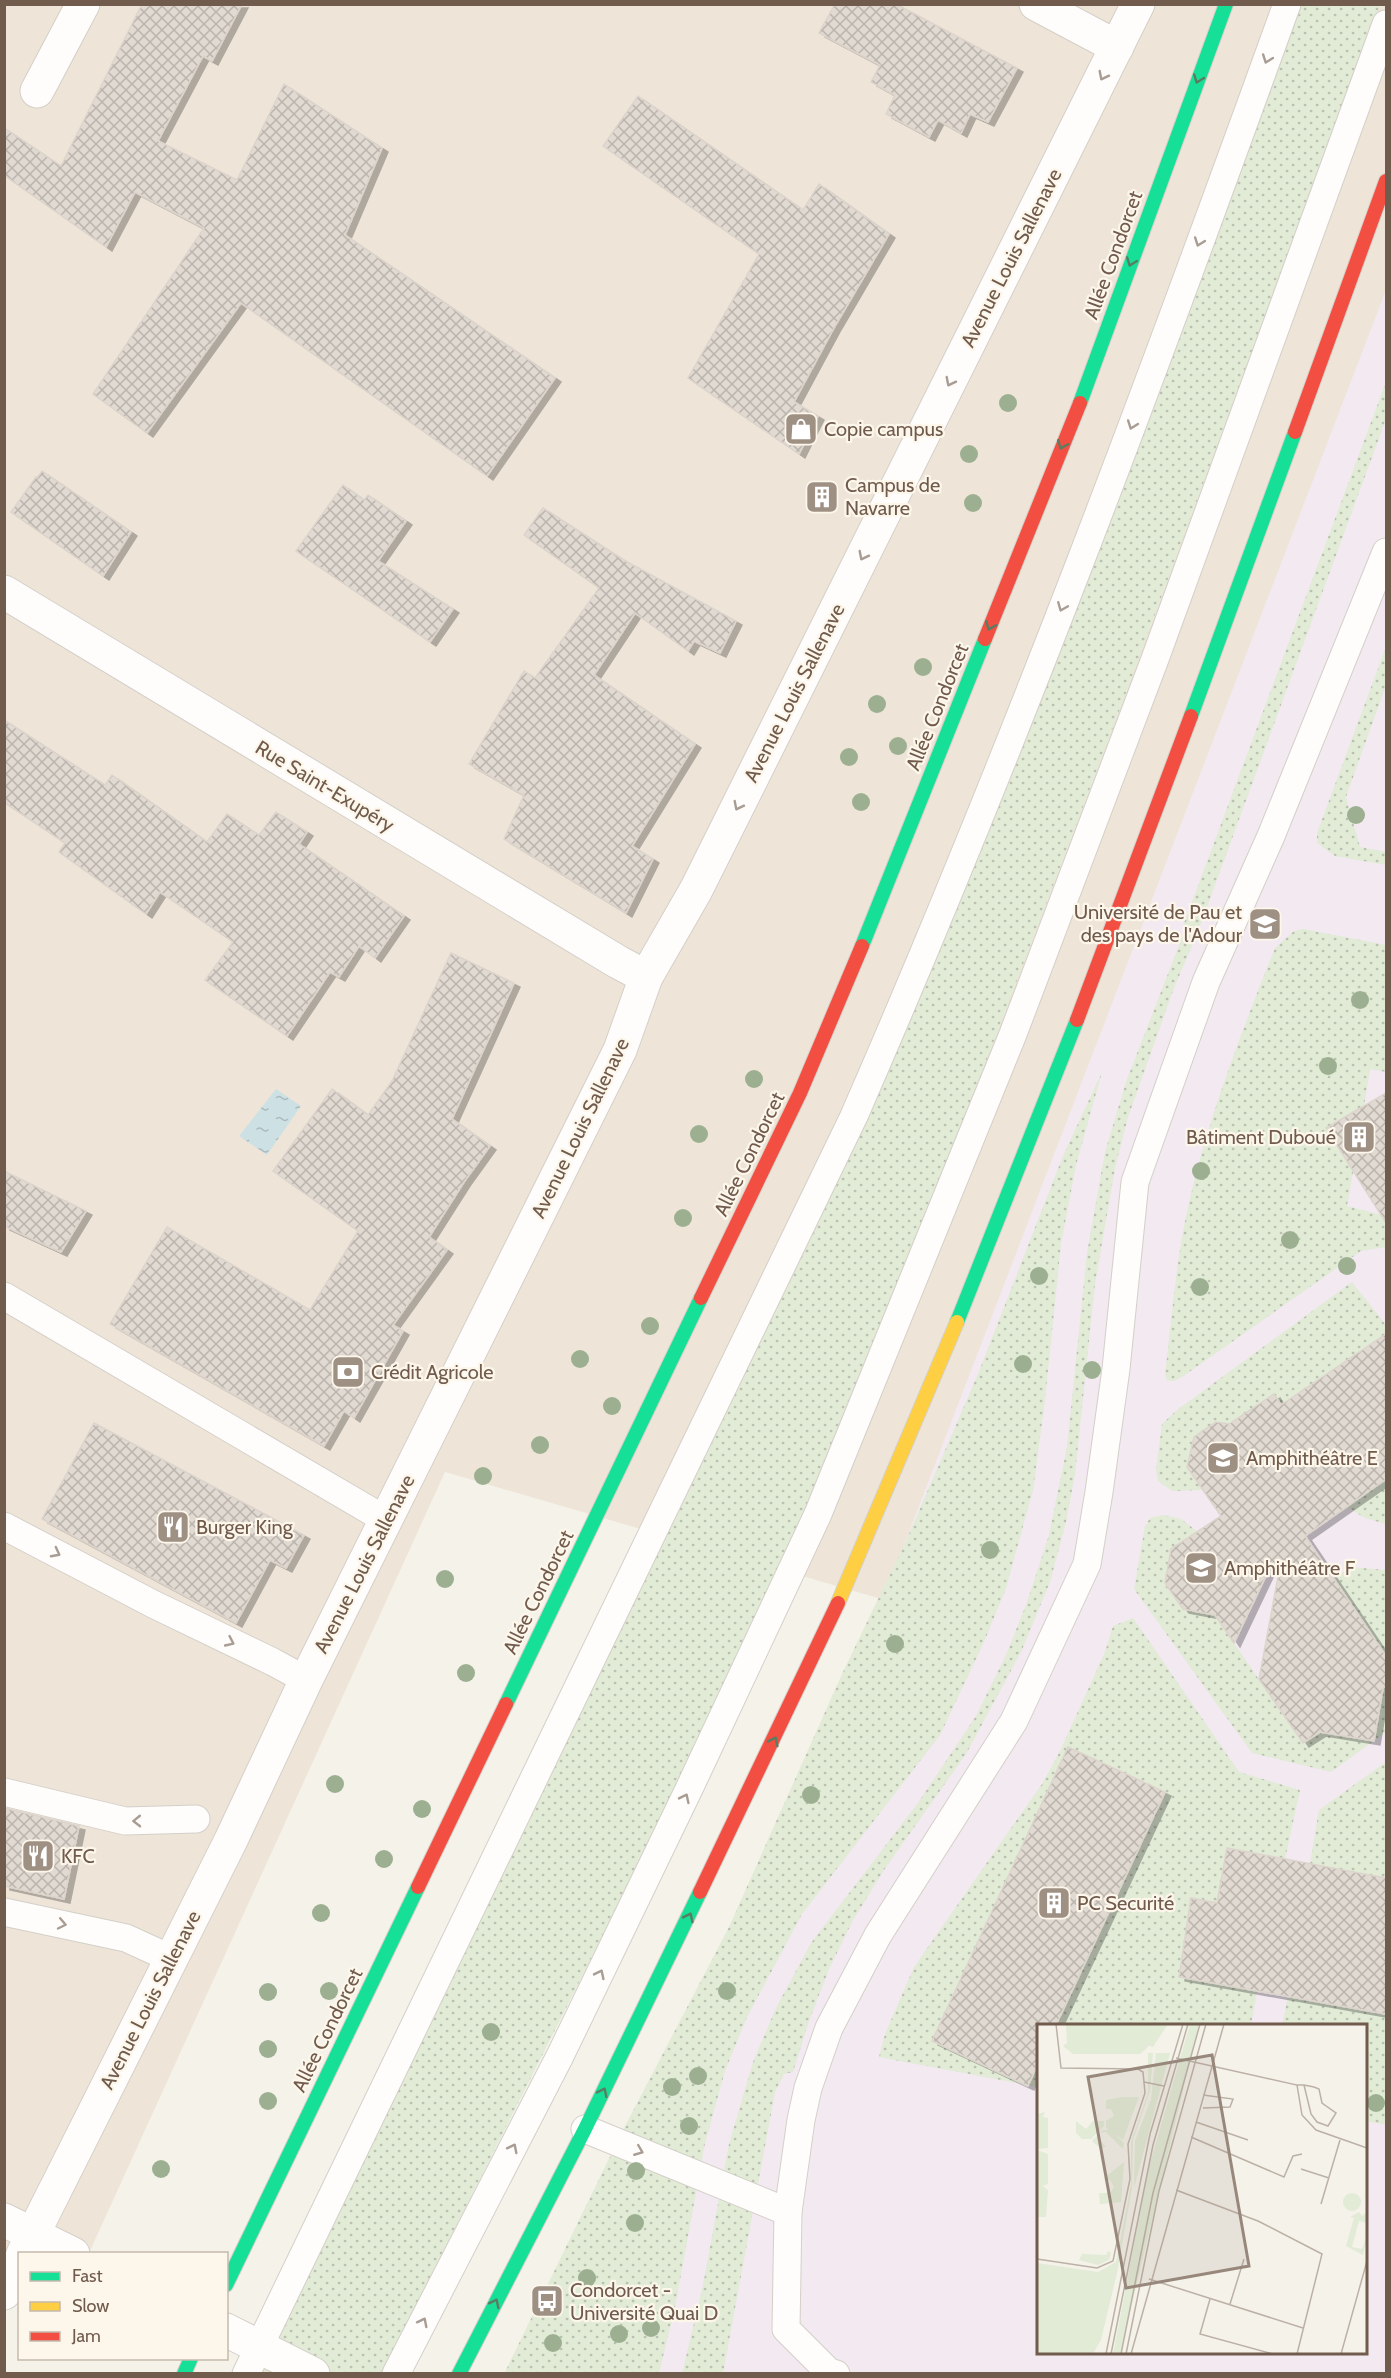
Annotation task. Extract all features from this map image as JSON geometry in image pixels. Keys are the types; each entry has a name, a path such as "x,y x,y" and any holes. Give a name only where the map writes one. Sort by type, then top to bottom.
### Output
{"main road":[{"name":"Allée Condorcet","path":"228,2281 824,1039 1087,384 1226,4"},
{"path":"459,2373 585,2129 826,1632 920,1413 1065,1051 1184,736 1386,181"}],"street":[{"path":"37,91 83,4"},
{"path":"1036,4 1117,47"},
{"name":"Avenue Louis Sallenave","path":"4,2293 20,2242 172,1959 306,1680 620,1050 646,977 706,869 1138,4"},
{"name":"Rue Saint-Exupéry","path":"4,592 646,977"},
{"path":"20,2242 68,2252"},
{"path":"228,2332 253,2360 313,2373"}],"lane":[{"path":"253,2360 858,1106 909,990 1089,541 1287,4"},
{"path":"396,2373 565,2046 818,1514 1013,1034 1155,659 1386,24"},
{"path":"836,2373 829,2372 786,2329 788,2212 801,2120 808,2088 829,2028 878,1935 1014,1720 1087,1564 1100,1492 1116,1369 1135,1182 1206,982 1271,836 1386,552"},
{"path":"4,1296 386,1520"},
{"path":"4,1526 306,1680"},
{"path":"4,1792 125,1821 196,1819"},
{"path":"4,1912 126,1938 172,1959"},
{"path":"585,2129 788,2212"}],"shaded area":[{"path":"4,5 1386,5 1386,358 984,1629 445,1472 89,2252 18,2252 18,2256 4,2269"},
{"name":"Université de Pau et des pays de l'Adour","path":"1386,290 1386,2373 527,2374 899,1558"}],"green space":[{"path":"1301,5 1380,5 1111,733 906,1272 785,1555 668,1806 382,2373 261,2374 826,1202"},
{"path":"1386,382 1386,419 1128,1117 1115,1168 1095,1284 1075,1474 1066,1522 1050,1582 1021,1652 966,1754 884,1870 853,1920 829,1969 793,2072 784,2074 775,2092 723,2373 682,2374 703,2285 729,2144 753,2062 776,2008 811,1943 918,1803 976,1716 1006,1655 1026,1605 1049,1535 1067,1447 1087,1253 1105,1152 1126,1082 1185,930 1183,926"},
{"path":"1386,647 1386,685 1346,797 1360,847 1386,852 1386,865 1335,856 1317,843 1317,833"},
{"path":"1303,929 1386,945 1386,1072 1370,1069 1361,1124 1341,1119 1326,1128 1338,1146 1357,1150 1347,1206 1386,1216 1386,1247 1361,1251 1182,1377 1174,1381 1167,1380 1165,1375 1181,1245 1189,1203 1206,1139 1239,1041 1275,948 1294,931"},
{"path":"1102,1072 1076,1165 1061,1244 1033,1490 1006,1588 984,1642 940,1735 802,1914 747,2017 725,2071 705,2143 675,2307 659,2373 504,2374 622,2132 729,1927 842,1674 906,1541 978,1374 1063,1156"},
{"path":"1352,1282 1386,1325 1386,1351 1378,1340 1248,1427 1216,1422 1194,1437 1187,1467 1203,1490 1172,1491 1158,1481 1156,1470 1162,1424 1177,1410"},
{"path":"1386,1479 1386,1524 1365,1518 1347,1507"},
{"path":"1163,1515 1181,1519 1198,1532 1171,1549 1165,1583 1183,1609 1215,1615 1302,1743 1346,1714 1351,1737 1374,1741 1331,1772 1252,1753 1134,1589 1145,1526 1150,1518"},
{"path":"1350,1567 1386,1570 1386,1656 1334,1579"},
{"path":"1133,1618 1239,1772 1300,1790 1285,1859 1228,1848 1217,1903 1192,1898 1257,1991 1251,2024 1037,2024 1037,2087 879,2057 885,2034 914,1967 1042,1784 1061,1749 1105,1652 1113,1626"},
{"path":"1386,1686 1386,1732 1374,1741 1378,1718 1358,1705"},
{"path":"1386,1762 1386,1878 1310,1864 1319,1810"},
{"path":"1288,1996 1386,2015 1386,2125 1367,2121 1367,2024 1282,2024"}],"water":[{"path":"276,1089 301,1106 267,1155 239,1136"}],"building":[{"path":"142,4 242,4 212,61 203,56 158,141 237,180 284,84 382,148 345,235 555,378 487,476 241,303 147,433 93,394 204,228 135,192 106,247 4,175 4,128 61,166"},
{"path":"835,4 896,4 1017,68 988,122 970,114 961,133 938,120 929,137 886,114 895,95 871,82 880,65 819,33"},
{"path":"638,96 803,210 819,184 889,234 794,402 818,416 799,454 688,378 759,254 603,146"},
{"path":"42,471 131,532 103,576 11,512"},
{"path":"343,485 364,500 368,495 406,521 378,561 453,609 430,642 296,551"},
{"path":"543,508 622,559 736,621 720,653 694,641 688,651 635,613 594,675 695,744 632,846 653,859 626,913 504,839 524,795 469,764 524,671 535,678 599,588 524,535"},
{"path":"4,720 105,785 112,775 207,842 227,814 259,835 276,812 307,832 299,844 404,916 375,958 359,946 339,977 330,972 287,1036 205,980 233,942 160,892 146,914 59,852 65,843 4,802"},
{"path":"451,953 514,983 452,1119 490,1146 429,1237 447,1250 393,1325 403,1331 354,1418 344,1411 324,1446 110,1324 167,1227 310,1310 358,1231 273,1171 332,1089 368,1115 392,1081"},
{"name":"Bâtiment Duboué","path":"1386,1093 1386,1223 1326,1128"},
{"path":"4,1171 86,1211 61,1252 4,1226"},
{"path":"1386,1334 1386,1479 1305,1536 1386,1656 1386,1686 1383,1688 1374,1741 1320,1732 1303,1743 1259,1679 1280,1566 1272,1563 1234,1643 1215,1615 1183,1609 1165,1583 1171,1549 1221,1516 1187,1467 1194,1437 1216,1422 1229,1424 1274,1394 1281,1405"},
{"name":"Burger King","path":"94,1423 304,1535 286,1568 270,1560 236,1623 42,1519"},
{"name":"PC Securité","path":"1068,1747 1165,1792 1056,2024 1037,2024 1037,2065 1028,2086 932,2041"},
{"name":"KFC","path":"4,1808 79,1826 64,1899 4,1886"},
{"path":"1227,1848 1386,1878 1386,2014 1179,1977 1191,1898 1217,1903"}],"traffic: fast":[{"path":"1080,403 1226,4"},
{"path":"1191,716 1295,432"},
{"path":"862,946 985,639"},
{"path":"957,1322 1077,1020"},
{"path":"506,1704 701,1298"},
{"path":"228,2281 418,1887"},
{"path":"459,2374 585,2129 700,1892"},
{"path":"184,2374 190,2360"}],"traffic: slow":[{"path":"838,1603 957,1322"}],"traffic: jam":[{"path":"1295,432 1386,181"},
{"path":"985,639 1080,403"},
{"path":"1077,1020 1191,716"},
{"path":"701,1298 800,1093 862,946"},
{"path":"700,1892 838,1603"},
{"path":"418,1887 506,1704"}],"place":[{"name":"Copie campus","path":"801,429"},
{"name":"Campus de Navarre","path":"822,497"},
{"name":"Université de Pau et des pays de l'Adour","path":"1265,924"},
{"name":"Bâtiment Duboué","path":"1359,1137"},
{"name":"Crédit Agricole","path":"348,1372"},
{"name":"Amphithéâtre E","path":"1223,1458"},
{"name":"Burger King","path":"173,1527"},
{"name":"Amphithéâtre F","path":"1201,1568"},
{"name":"KFC","path":"38,1856"},
{"name":"PC Securité","path":"1054,1903"},
{"name":"Condorcet - Université Quai D","path":"547,2301"}]}
